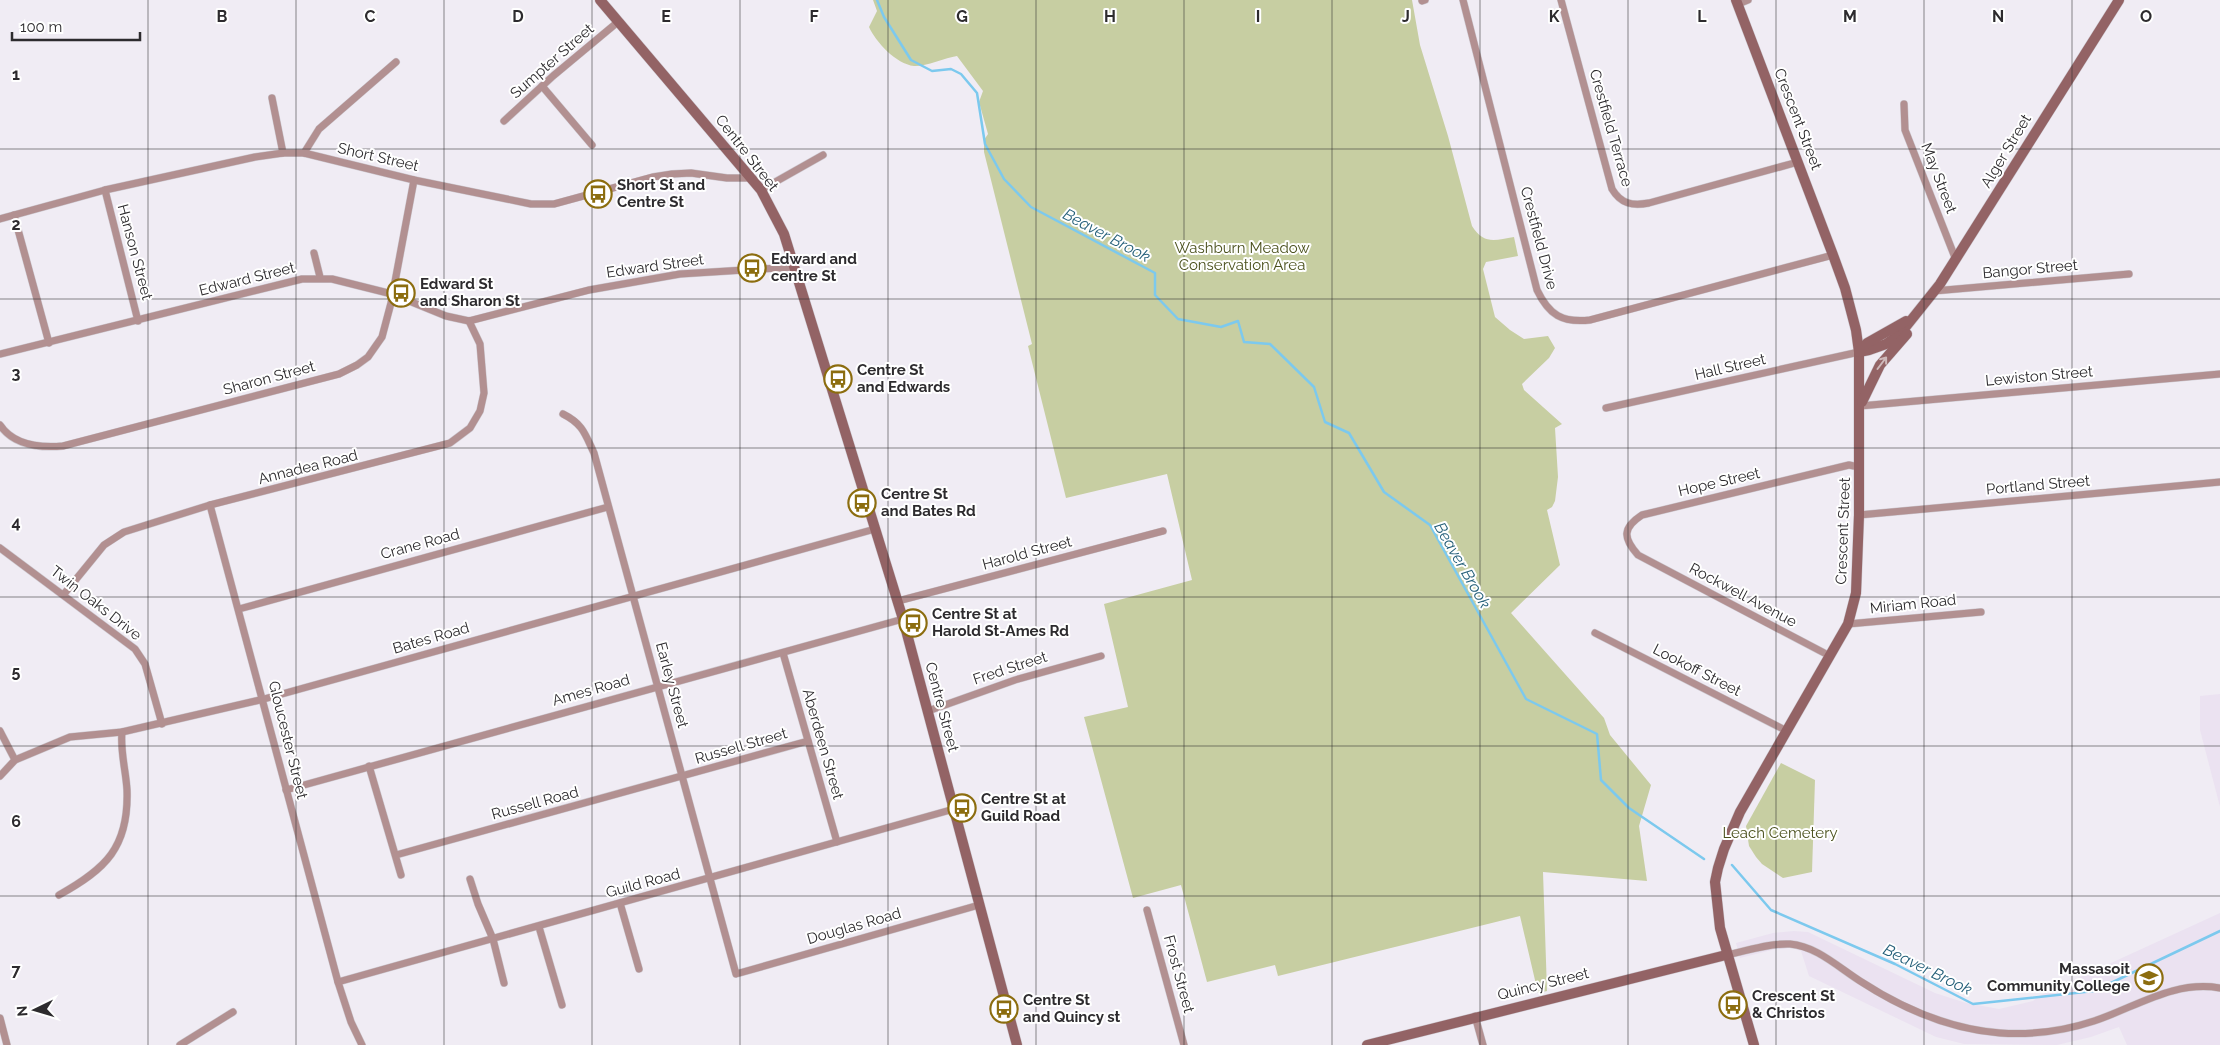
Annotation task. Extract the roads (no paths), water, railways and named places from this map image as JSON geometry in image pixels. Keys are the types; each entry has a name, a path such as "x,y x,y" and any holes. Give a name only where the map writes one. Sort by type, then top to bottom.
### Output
{"main road":[{"name":"Centre Street","path":"600,0 752,178 761,190 784,234 874,529 898,601 1017,1045"},
{"name":"Alger Street","path":"1859,352 1886,344 1900,334 1934,291 1956,260 2076,64 2118,0"},
{"name":"Crescent Street","path":"1737,2 1833,255 1849,304 1859,352 1860,406 1856,593 1848,624 1740,812 1724,848 1715,882 1717,909 1726,955 1754,1045"},
{"path":"1860,406 1880,364 1910,330 1916,315"},
{"name":"Quincy Street","path":"1367,1045 1475,1016 1726,955"}],"street":[{"name":"Crestfield Drive","path":"1463,0 1537,290 1542,300 1556,315 1576,322 1590,320 1833,255"},
{"name":"Crestfield Terrace","path":"1561,0 1612,189 1617,197 1624,202 1632,204 1649,203 1798,162"},
{"path":"1737,2 1748,0"},
{"name":"Sumpter Street","path":"504,122 542,86 619,21"},
{"path":"304,153 319,129 396,62"},
{"path":"542,86 592,145"},
{"path":"272,98 283,153"},
{"name":"May Street","path":"1904,104 1905,130 1956,260"},
{"name":"Short Street","path":"0,219 105,190 255,157 283,153 304,153 414,180 520,203 542,205 554,204 653,177 672,174 691,173 727,178 752,178"},
{"path":"761,190 824,155"},
{"name":"Sharon Street","path":"0,425 12,438 24,444 46,448 63,446 339,374 357,366 368,357 382,337 414,180"},
{"name":"Hanson Street","path":"105,190 138,320"},
{"path":"14,215 49,342"},
{"path":"314,253 320,278"},
{"name":"Edward Street","path":"0,354 285,282 320,278 392,294 446,316 469,321 589,290 680,274 794,267"},
{"name":"Bangor Street","path":"1934,291 2129,274"},
{"name":"Annadea Road","path":"64,594 104,544 124,532 210,506 450,443 470,428 480,410 484,393 480,344 469,321"},
{"name":"Hall Street","path":"1606,408 1859,352"},
{"name":"Lewiston Street","path":"1860,406 2220,374"},
{"name":"Earley Street","path":"563,414 575,420 584,430 594,453 658,686 681,778 736,974"},
{"name":"Hope Street","path":"1644,558 1638,555 1628,543 1627,532 1630,523 1642,515 1848,466 1860,467"},
{"name":"Portland Street","path":"1859,515 2220,482"},
{"name":"Gloucester Street","path":"210,506 264,699 286,790 338,982 351,1022 362,1045"},
{"name":"Crane Road","path":"239,609 608,507"},
{"name":"Bates Road","path":"0,776 15,760 70,737 122,732 264,699 874,529"},
{"name":"Harold Street","path":"898,601 1163,531"},
{"name":"Twin Oaks Drive","path":"0,548 64,594 135,649 145,664 162,724"},
{"name":"Rockwell Avenue","path":"1644,558 1830,656"},
{"name":"Miriam Road","path":"1848,624 1981,612"},
{"name":"Ames Road","path":"286,790 903,619"},
{"name":"Lookoff Street","path":"1595,633 1787,730"},
{"name":"Aberdeen Street","path":"782,653 836,842"},
{"name":"Fred Street","path":"928,711 1015,680 1101,656"},
{"path":"0,731 15,760"},
{"path":"60,895 104,866 113,853 122,832 127,800 122,732"},
{"name":"Russell Street","path":"681,778 808,741"},
{"path":"370,766 401,874"},
{"name":"Russell Road","path":"396,856 681,778"},
{"name":"Guild Road","path":"338,982 709,879 954,808"},
{"path":"470,879 493,940 504,983"},
{"path":"620,903 639,969"},
{"name":"Douglas Road","path":"736,974 980,905"},
{"name":"Frost Street","path":"1147,910 1184,1045"},
{"path":"539,927 562,1005"},
{"path":"1726,955 1774,945 1790,944 1802,947 1820,954 1860,981 1914,1012 1957,1026 2002,1033 2027,1033 2066,1028 2096,1020 2172,990 2195,986 2220,988"},
{"path":"180,1045 233,1012"},
{"path":"1475,1016 1483,1045"},
{"path":"0,1018 7,1045"}],"waterway":[{"name":"Beaver Brook","path":"877,0 884,17 911,60 932,71 951,69 961,74 977,93 985,144 1004,179 1031,207 1155,273 1155,295 1178,319 1221,327 1238,321 1244,342 1270,344 1314,387 1325,422 1349,433 1384,492 1430,525 1526,699 1597,734 1601,780 1629,808 1704,859"},
{"name":"Beaver Brook","path":"1732,865 1771,910 1895,964 1973,1004 2094,991 2220,931"}],"place":[{"name":"Short St and Centre St","path":"598,194"},
{"name":"Edward and centre St","path":"752,268"},
{"name":"Edward St and Sharon St","path":"401,293"},
{"name":"Centre St and Edwards","path":"838,379"},
{"name":"Centre St and Bates Rd","path":"862,503"},
{"name":"Centre St at Harold St-Ames Rd","path":"913,623"},
{"name":"Centre St at Guild Road","path":"962,808"},
{"name":"Massasoit Community College","path":"2149,978"},
{"name":"Crescent St & Christos","path":"1733,1005"},
{"name":"Centre St and Quincy st","path":"1004,1009"}],"park label":[{"name":"Washburn Meadow Conservation Area","path":"1242,256"},
{"name":"Leach Cemetery","path":"1780,833"}]}
